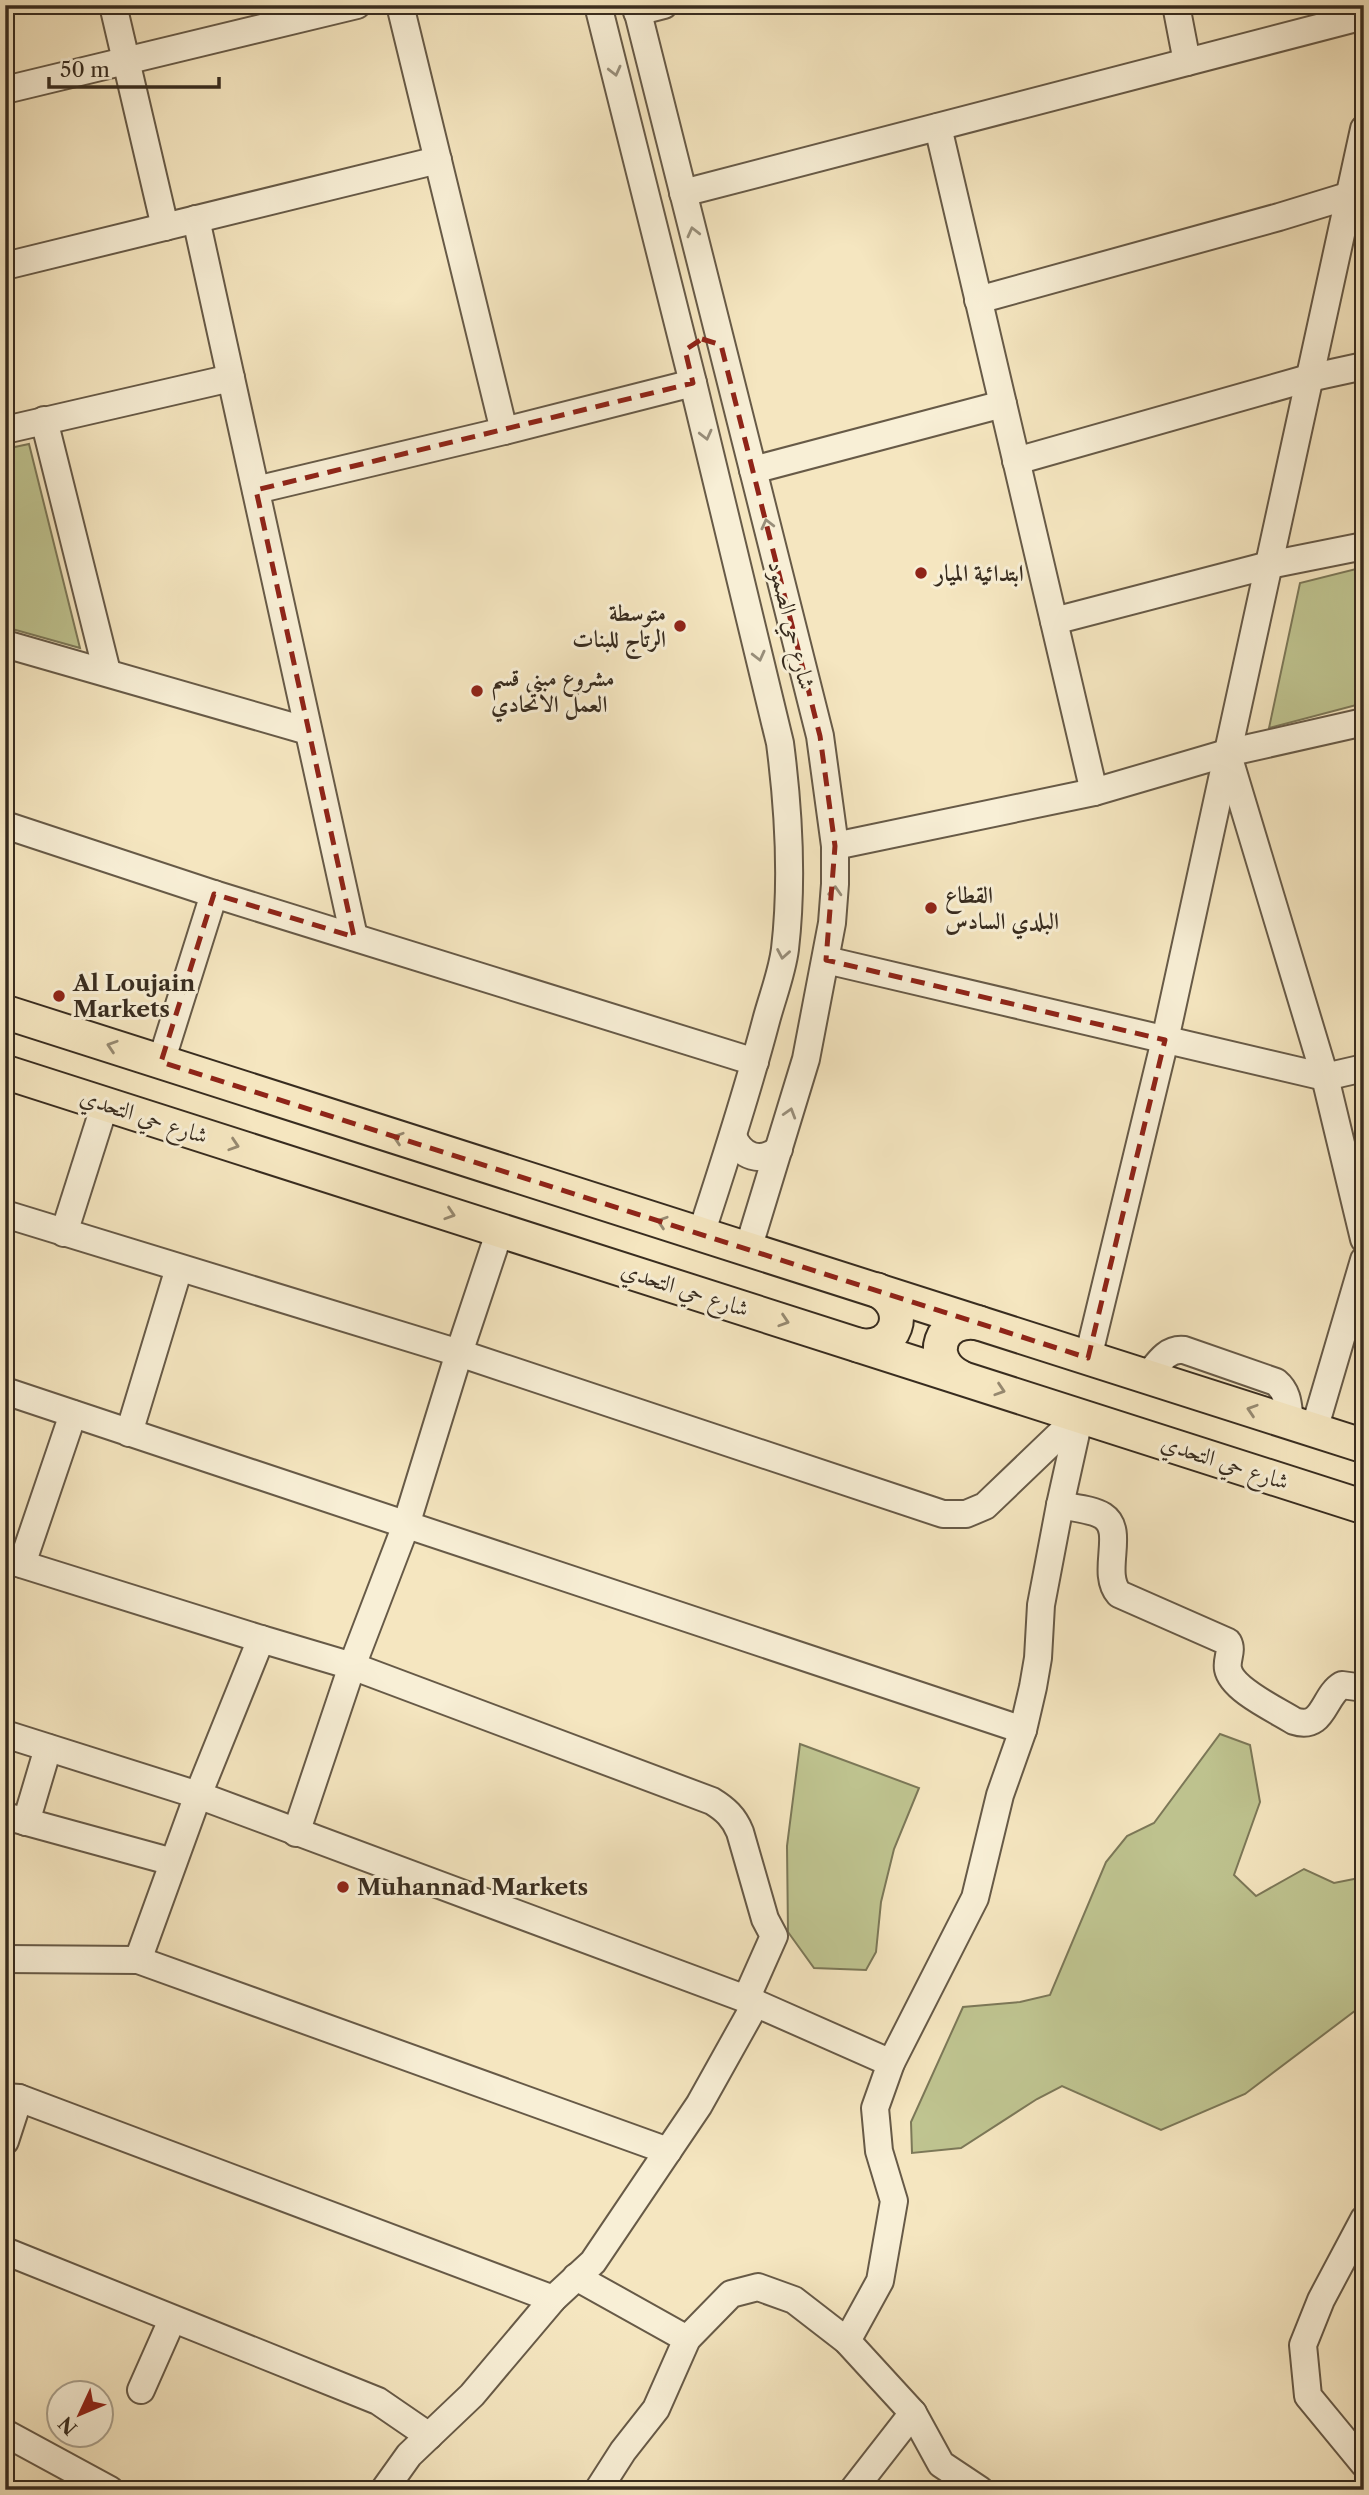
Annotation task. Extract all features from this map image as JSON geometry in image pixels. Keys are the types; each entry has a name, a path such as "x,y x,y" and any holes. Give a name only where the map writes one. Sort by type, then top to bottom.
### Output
{"main road":[{"path":"5,1012 1302,1426 1360,1439"},
{"name":"شارع حي التحدي","path":"5,1072 1364,1507"},
{"path":"858,1345 874,1346 889,1338 894,1331 897,1315 895,1307 877,1290"},
{"path":"960,1377 942,1361 943,1336 955,1325 963,1322 979,1323"}],"street":[{"path":"113,5 165,227"},
{"path":"5,90 356,5"},
{"path":"400,5 504,431"},
{"path":"598,5 780,743 787,795 790,861 784,953 755,1062 701,1234"},
{"path":"637,8 664,5"},
{"path":"1176,5 1187,62"},
{"name":"شارع حي الصمود","path":"637,8 820,736 835,846 832,923 806,1059 748,1249"},
{"path":"683,193 1364,16"},
{"path":"937,127 1094,792"},
{"path":"1088,1358 1165,1040 1309,378 1356,193 1364,129"},
{"path":"5,266 438,160"},
{"path":"978,299 1279,218 1356,193"},
{"path":"196,219 354,937"},
{"path":"669,288 684,294 700,290 706,285"},
{"path":"685,350 695,341 702,339 715,341 720,345"},
{"path":"1016,461 1309,378 1364,366"},
{"path":"5,430 231,378"},
{"path":"256,490 693,383"},
{"path":"753,470 1003,404"},
{"path":"44,420 107,672"},
{"path":"1054,621 1269,565 1364,546"},
{"path":"5,644 308,731"},
{"path":"835,846 1094,792 1227,753 1364,722"},
{"path":"1227,753 1325,1077 1364,1239"},
{"path":"5,825 214,894 755,1062"},
{"path":"161,1062 214,894"},
{"path":"825,960 1325,1077 1364,1069"},
{"path":"64,1233 105,1104"},
{"path":"733,1136 741,1150 756,1158 772,1155 779,1149"},
{"path":"5,1214 459,1353 943,1514 976,1511 993,1499 1080,1415"},
{"path":"296,1833 352,1667 406,1525 500,1230"},
{"path":"1302,1426 1364,1260"},
{"path":"129,1433 178,1268"},
{"path":"5,1391 1023,1730"},
{"path":"73,1414 14,1561 352,1667 721,1806 736,1822 765,1919 774,1936 751,2001 699,2105 593,2262 553,2299 472,2395 409,2455 384,2490"},
{"path":"847,2341 880,2281 894,2201 879,2151 875,2108 891,2063 975,1898 1000,1795 1023,1730 1038,1658 1041,1605 1080,1415"},
{"path":"1060,1505 1101,1515 1110,1524 1113,1535 1111,1582 1119,1594 1224,1639 1231,1648 1228,1670 1234,1681 1294,1721 1306,1723 1317,1719 1334,1692 1342,1685 1364,1688"},
{"path":"138,1960 198,1795 261,1639"},
{"path":"5,1734 198,1795 751,2001 891,2063"},
{"path":"48,1748 16,1819 173,1862"},
{"path":"5,1959 138,1960 668,2151"},
{"path":"5,2141 12,2098 553,2299"},
{"path":"1363,2222 1321,2301 1303,2345 1308,2396 1364,2464"},
{"path":"5,2251 378,2401 429,2436"},
{"path":"576,2277 687,2339"},
{"path":"598,2490 623,2451 656,2409 687,2339 731,2294 758,2287 794,2300 847,2341 913,2413 941,2465 980,2490"},
{"path":"141,2390 172,2320"},
{"path":"853,2490 913,2413"},
{"path":"5,2433 110,2490"}],"highlighted area":[{"path":"702,339 721,345 820,736 835,846 826,960 1165,1040 1088,1358 161,1062 214,894 354,937 256,490 693,383 685,350"}],"green space":[{"path":"29,444 80,648 5,627 5,449"},
{"path":"1364,567 1364,703 1269,728 1300,583"},
{"path":"1220,1734 1250,1745 1260,1802 1234,1875 1256,1896 1304,1869 1334,1883 1364,1877 1364,2004 1245,2094 1161,2130 1062,2086 961,2148 912,2153 911,2122 963,2007 1020,2002 1050,1995 1106,1862 1127,1836 1154,1823"},
{"path":"800,1744 919,1788 894,1849 881,1902 876,1952 866,1970 814,1968 788,1932 787,1846"}],"place":[{"name":"ابتدائية الميار","path":"921,573"},
{"name":"متوسطة الرتاج للبنات","path":"680,626"},
{"name":"مشروع مبنى قسم العمل الاتحادي","path":"477,691"},
{"name":"القطاع البلدي السادس","path":"931,908"},
{"name":"Al Loujain Markets","path":"59,996"},
{"name":"Muhannad Markets","path":"343,1887"}]}
